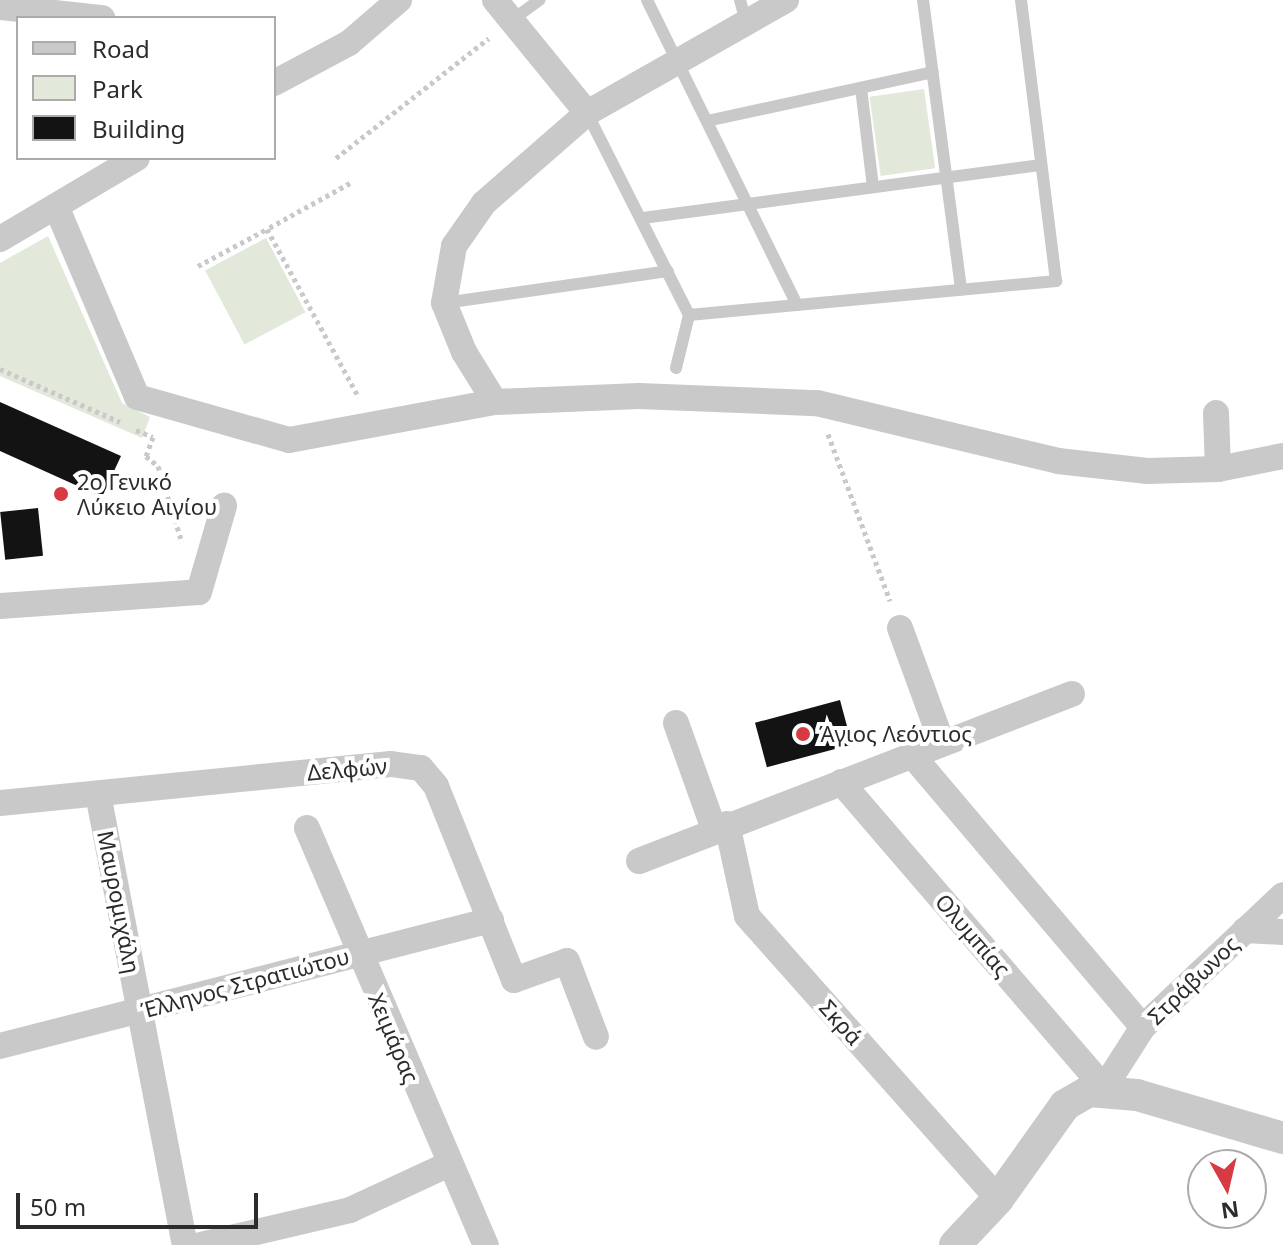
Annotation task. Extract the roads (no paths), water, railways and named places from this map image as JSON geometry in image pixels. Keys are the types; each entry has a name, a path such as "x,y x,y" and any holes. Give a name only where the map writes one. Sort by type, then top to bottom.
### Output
{"street":[{"path":"276,82 349,43 399,0"},
{"path":"495,402 464,352 444,303 454,246 484,203 587,113 678,61 743,11 786,0"},
{"path":"0,7 83,16"},
{"path":"504,10 587,113"},
{"path":"0,239 134,160"},
{"path":"56,206 137,397 289,440 495,402 639,396 817,403 1058,461 1147,471 1218,469 1283,456"},
{"path":"1216,413 1218,469"},
{"path":"0,606 199,592 224,506"},
{"path":"900,628 942,743"},
{"path":"639,861 720,826 1072,694"},
{"name":"Σκρά","path":"676,723 720,826 747,916 998,1199"},
{"path":"912,755 1143,1027"},
{"name":"Δελφών","path":"0,803 391,764 421,768 436,786 514,980 567,961 596,1037"},
{"name":"Ολυμπίας","path":"841,782 1104,1088"},
{"name":"Μαυρομιχάλη","path":"98,794 185,1245"},
{"name":"Χειμάρας","path":"307,828 447,1165 486,1245"},
{"name":"Στράβωνος","path":"1104,1088 1143,1027 1283,895"},
{"name":"Έλληνος Στρατιώτου","path":"0,1046 491,920"},
{"path":"1245,930 1283,932"},
{"path":"955,1245 998,1199 1065,1105 1089,1091 1104,1088 1283,1138"},
{"path":"201,1245 350,1210 447,1165"}],"lane":[{"path":"504,10 540,0"},
{"path":"647,0 797,305"},
{"path":"923,0 961,290"},
{"path":"689,315 1056,281 1039,165 1021,0"},
{"path":"707,121 933,72"},
{"path":"861,88 873,187"},
{"path":"587,113 643,218 689,315 676,368"},
{"path":"643,218 1039,165"},
{"path":"444,303 668,271"}],"place":[{"name":"2ο Γενικό Λύκειο Αιγίου","path":"61,494"},
{"name":"Άγιος Λεόντιος","path":"803,734"}]}
